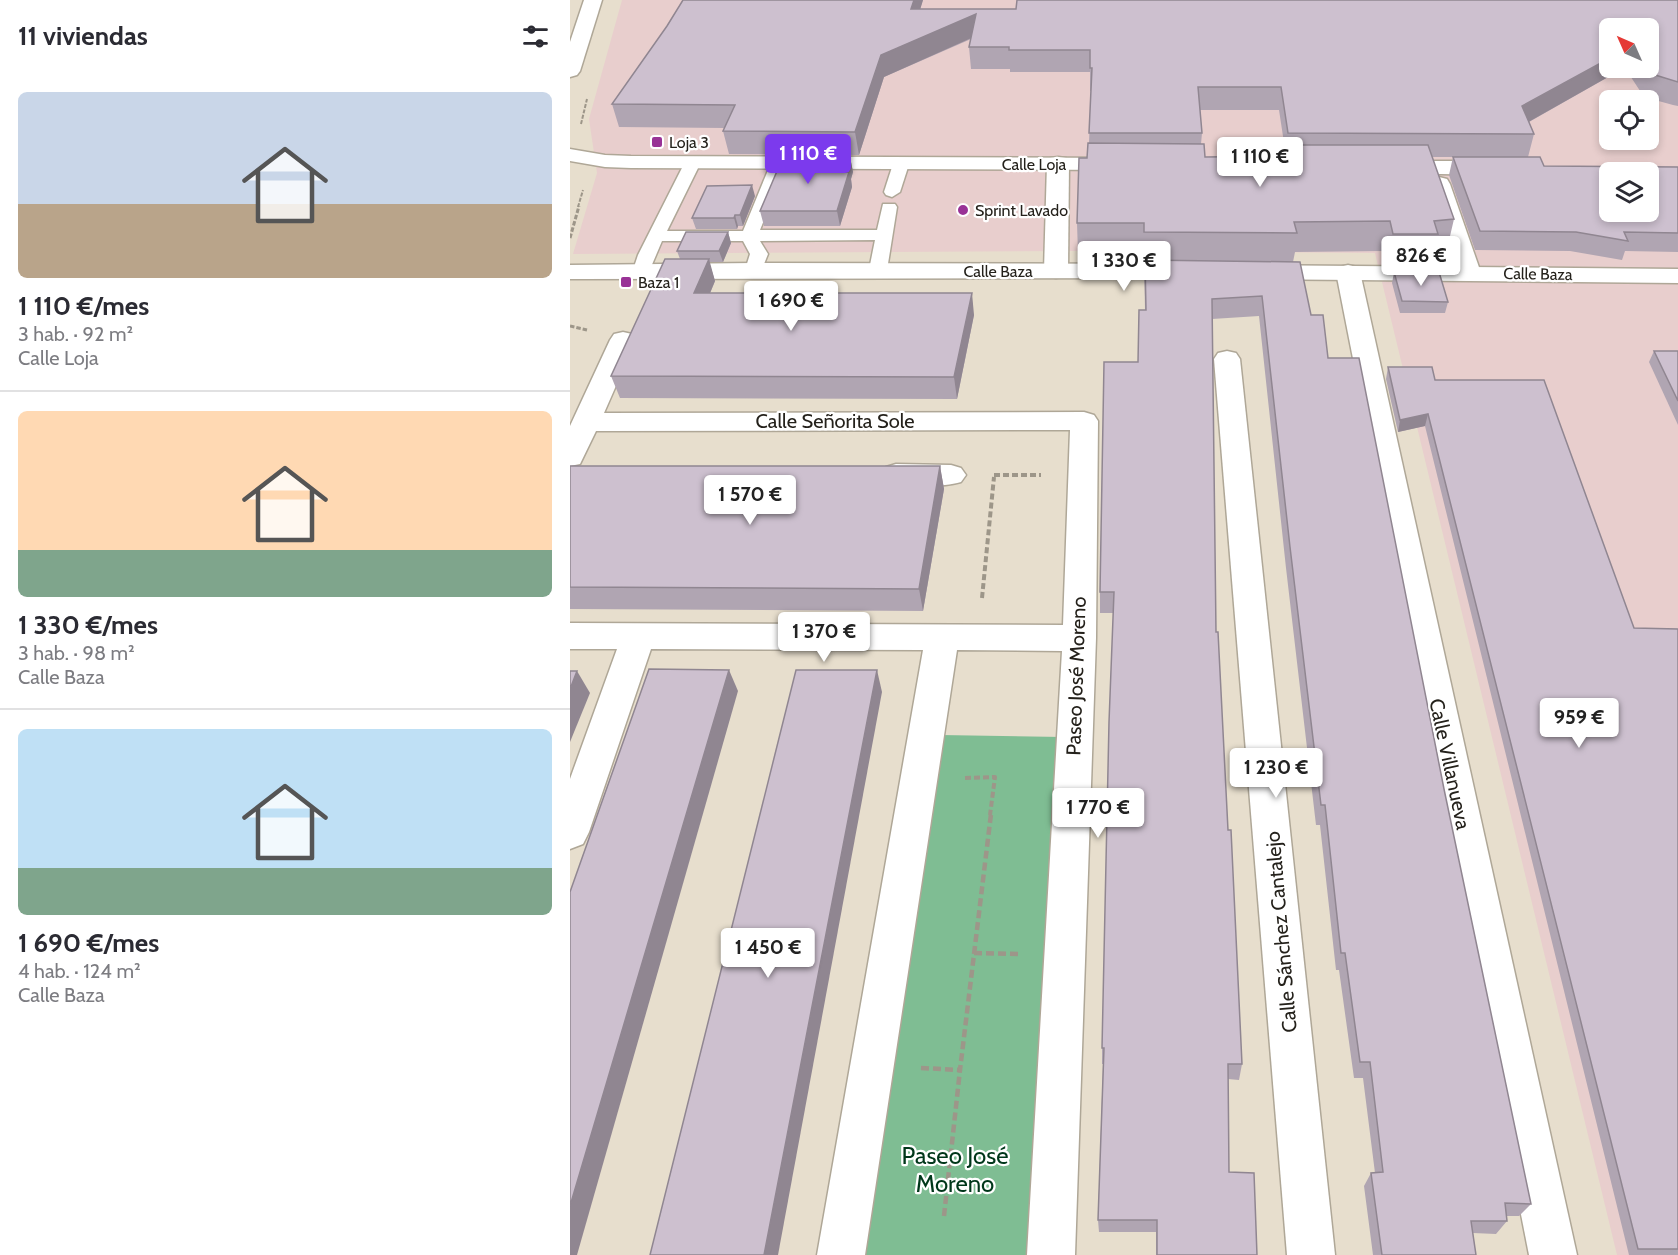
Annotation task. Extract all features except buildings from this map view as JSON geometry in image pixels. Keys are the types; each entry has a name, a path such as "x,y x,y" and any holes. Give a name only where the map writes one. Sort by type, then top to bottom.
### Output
{"street":[{"path":"570,71 593,0"},
{"name":"Calle Loja","path":"570,155 605,161 1140,164"},
{"path":"1056,271 1058,163"},
{"path":"1375,168 1515,168"},
{"path":"1433,168 1469,273"},
{"name":"Calle Baza","path":"570,272 878,270 1678,276"},
{"name":"Calle Villanueva","path":"1348,272 1553,1255"},
{"path":"570,457 623,340"},
{"name":"Calle Sánchez Cantalejo","path":"1227,359 1311,1255"},
{"name":"Calle Señorita Sole","path":"586,422 1084,421"},
{"name":"Paseo José Moreno","path":"1051,1255 1079,638 1084,421"},
{"path":"868,474 951,475"},
{"path":"570,636 1079,638"},
{"path":"570,832 638,637"},
{"path":"841,1255 919,779 960,637"}],"lane":[{"path":"642,270 656,236 693,162"},
{"path":"754,270 759,255 749,236 779,163"},
{"path":"878,270 891,199 901,164"},
{"path":"746,190 768,189"},
{"path":"679,190 701,190"},
{"path":"656,236 884,236"}],"path":[{"path":"580,129 588,96"},
{"path":"570,239 585,187"},
{"path":"951,475 1082,475"},
{"path":"960,637 994,475"},
{"path":"919,779 995,777 944,1216"},
{"path":"872,1067 960,1070"}],"shaded area":[{"path":"622,0 1678,0 1678,1255 1617,1255 1375,253 1075,251 573,254 597,173 589,119"}],"green space":[{"name":"Paseo José Moreno","path":"940,735 1063,737 1030,1255 862,1255"}],"place":[{"name":"Loja 3","path":"657,142"},
{"name":"Sprint Lavado","path":"963,210"},
{"name":"Baza 1","path":"626,282"}]}
